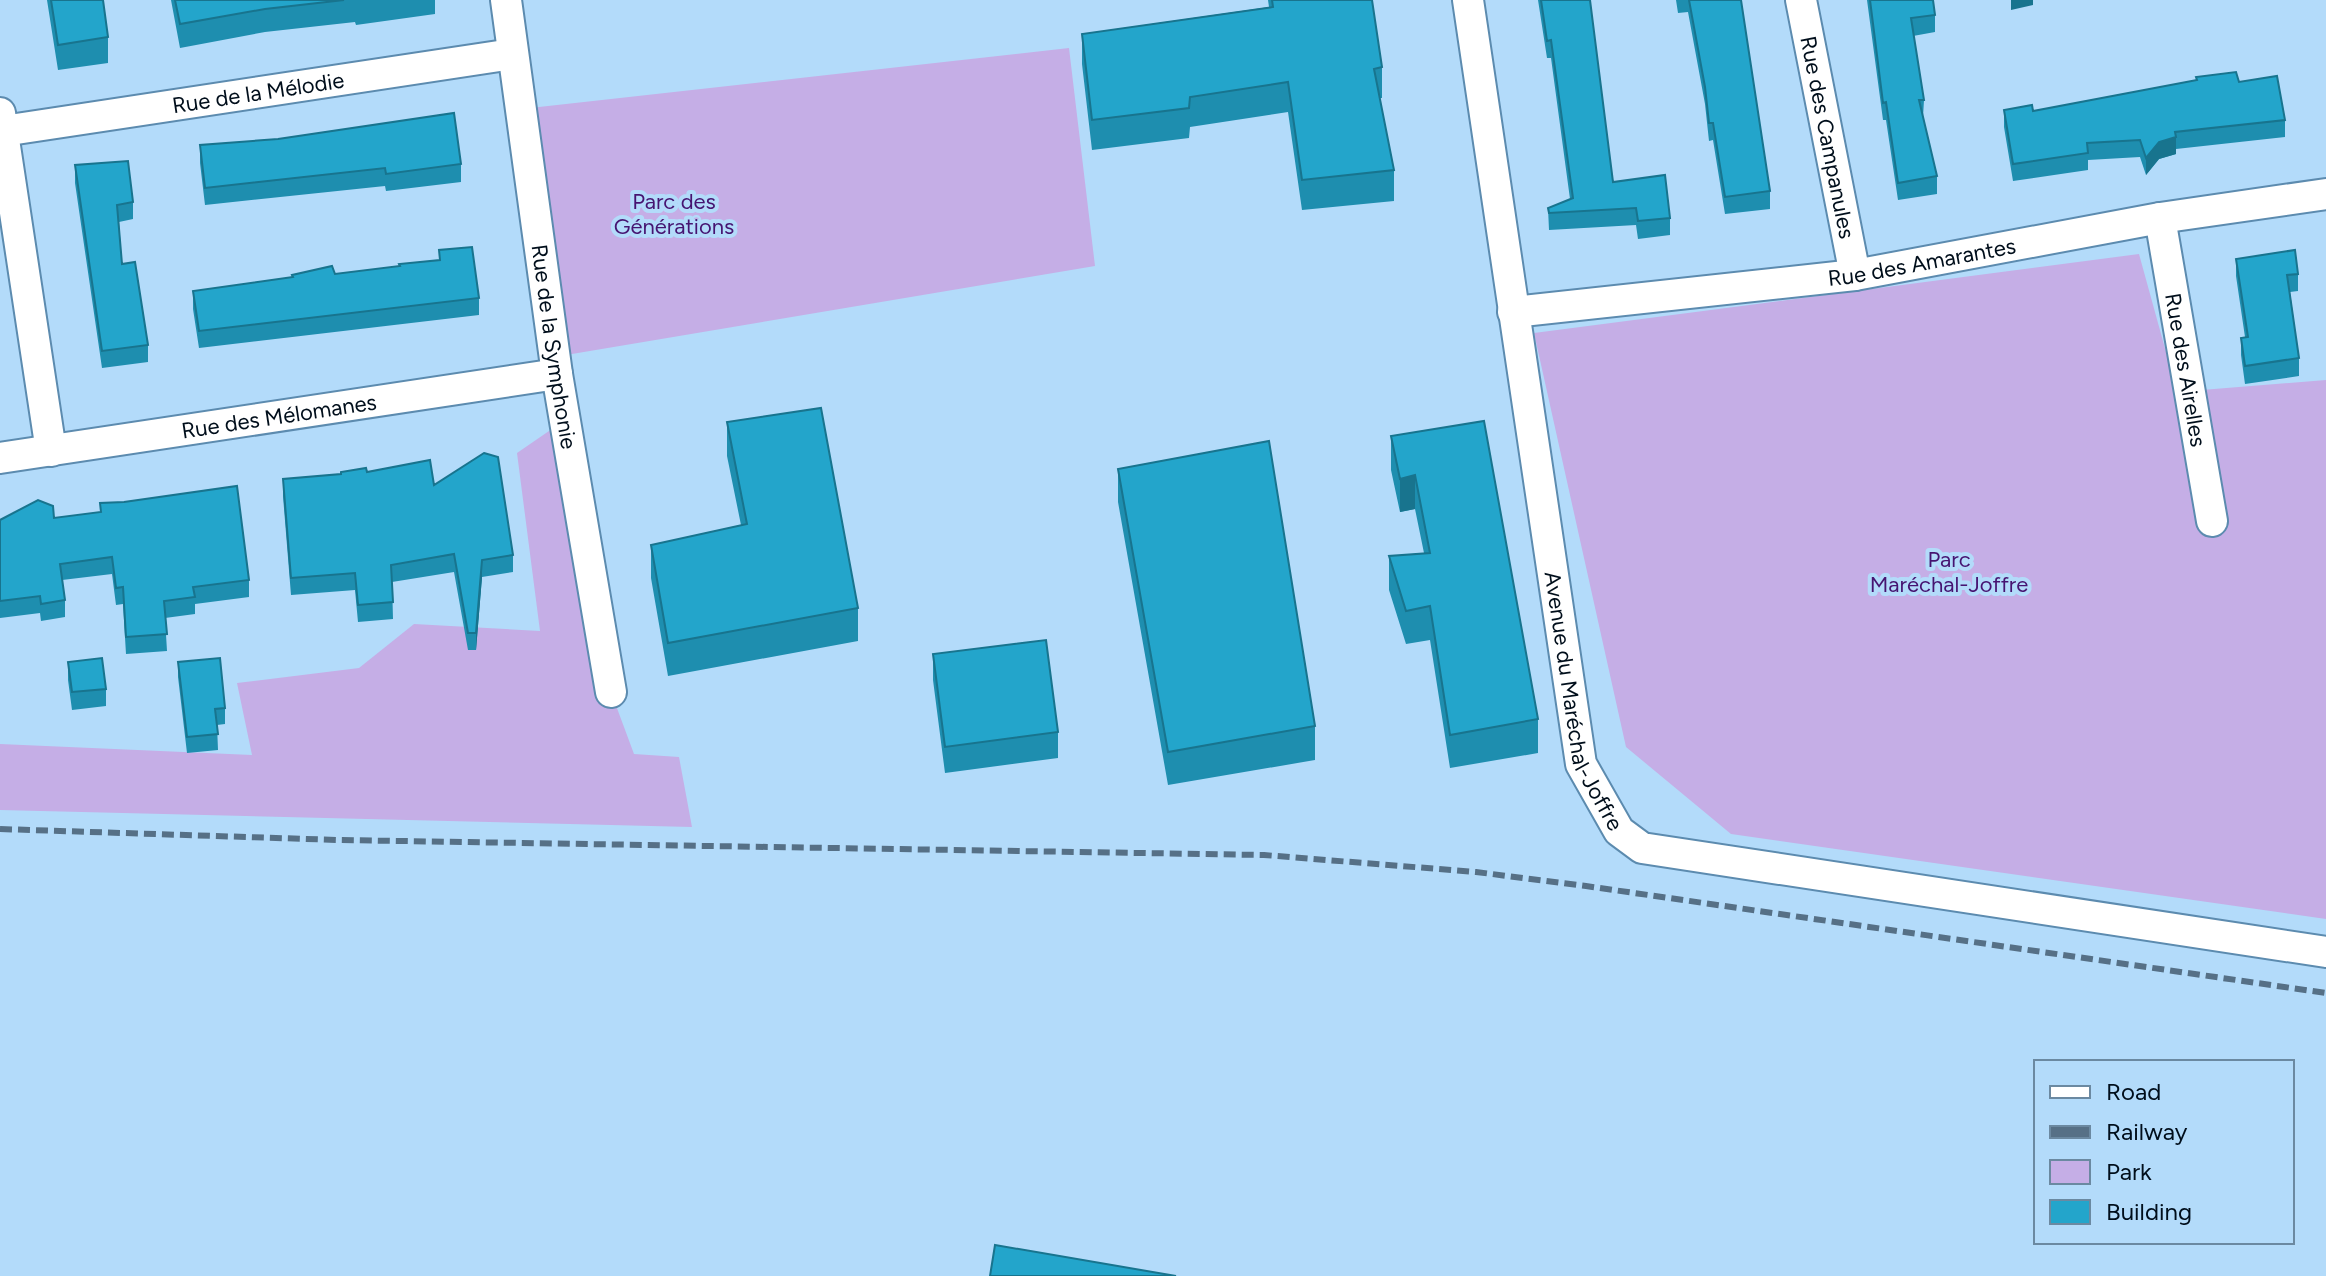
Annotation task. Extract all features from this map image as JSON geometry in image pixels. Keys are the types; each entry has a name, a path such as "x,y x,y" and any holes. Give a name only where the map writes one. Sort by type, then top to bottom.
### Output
{"street":[{"name":"Rue de la Symphonie","path":"506,0 557,374 611,692"},
{"name":"Avenue du Maréchal-Joffre","path":"1468,0 1581,764 1619,831 1642,848 2326,952"},
{"name":"Rue des Campanules","path":"1801,0 1855,275"},
{"name":"Rue de la Mélodie","path":"1,122 512,54"},
{"path":"1,122 51,451"},
{"name":"Rue des Amarantes","path":"1513,312 1855,275 2160,218 2326,194"},
{"name":"Rue des Airelles","path":"2160,218 2212,521"},
{"name":"Rue des Mélomanes","path":"0,458 557,374"}],"green space":[{"name":"Parc des Générations","path":"1069,48 1095,266 566,355 530,108"},
{"name":"Parc Maréchal-Joffre","path":"2139,254 2177,392 2326,380 2326,919 1731,834 1626,747 1534,333"},
{"path":"565,420 611,692 634,754 679,757 692,827 0,810 0,744 252,755 237,683 359,668 414,624 540,631 517,453"}],"building":[{"path":"51,0 103,0 108,37 58,45"},
{"path":"175,0 344,0 265,9 180,24"},
{"path":"1272,0 1372,0 1382,67 1374,69 1394,170 1302,180 1288,82 1190,97 1189,108 1092,120 1082,34 1273,7"},
{"path":"1541,0 1590,0 1613,182 1665,175 1670,218 1638,221 1636,208 1549,213 1548,208 1573,198 1551,40 1547,41"},
{"path":"1689,0 1741,0 1770,191 1725,197 1713,123 1709,123"},
{"path":"1870,0 1933,0 1935,15 1911,18 1924,100 1919,100 1937,176 1898,183 1886,102 1883,103"},
{"path":"2236,72 2239,82 2277,76 2285,120 2175,132 2176,137 2159,142 2146,158 2140,140 2087,143 2088,153 2013,164 2004,110 2032,105 2033,111 2197,80 2196,77"},
{"path":"454,113 461,164 386,174 385,168 205,188 200,145 278,139"},
{"path":"128,161 133,202 117,205 122,264 135,262 148,345 102,351 75,165"},
{"path":"472,247 479,298 199,331 193,291 293,277 332,266 335,274 440,260 439,250"},
{"path":"2295,250 2298,274 2287,275 2299,358 2245,366 2241,338 2248,337 2236,259"},
{"path":"821,408 858,608 668,643 651,545 747,524 727,422"},
{"path":"1484,421 1538,719 1450,735 1430,606 1406,611 1389,556 1430,553 1415,475 1400,479 1391,436"},
{"path":"1269,441 1315,726 1168,752 1118,469"},
{"path":"484,453 498,457 513,555 482,560 476,633 468,633 454,554 391,565 393,602 358,605 355,573 291,578 283,479 341,474 366,468 367,472 430,460 434,485"},
{"path":"237,486 249,580 193,587 195,597 164,601 167,634 126,637 123,587 116,588 112,557 60,564 65,600 41,604 40,596 0,601 0,520 38,500 53,506 54,518 101,512 100,503"},
{"path":"1046,640 1058,732 945,747 933,654"},
{"path":"102,658 106,689 72,692 68,662"},
{"path":"220,658 225,708 215,709 218,734 187,737 178,662"},
{"path":"995,1245 1176,1276 990,1276"}],"railway":[{"path":"0,829 339,840 1264,855 1476,872 1586,886 2326,993"}]}
